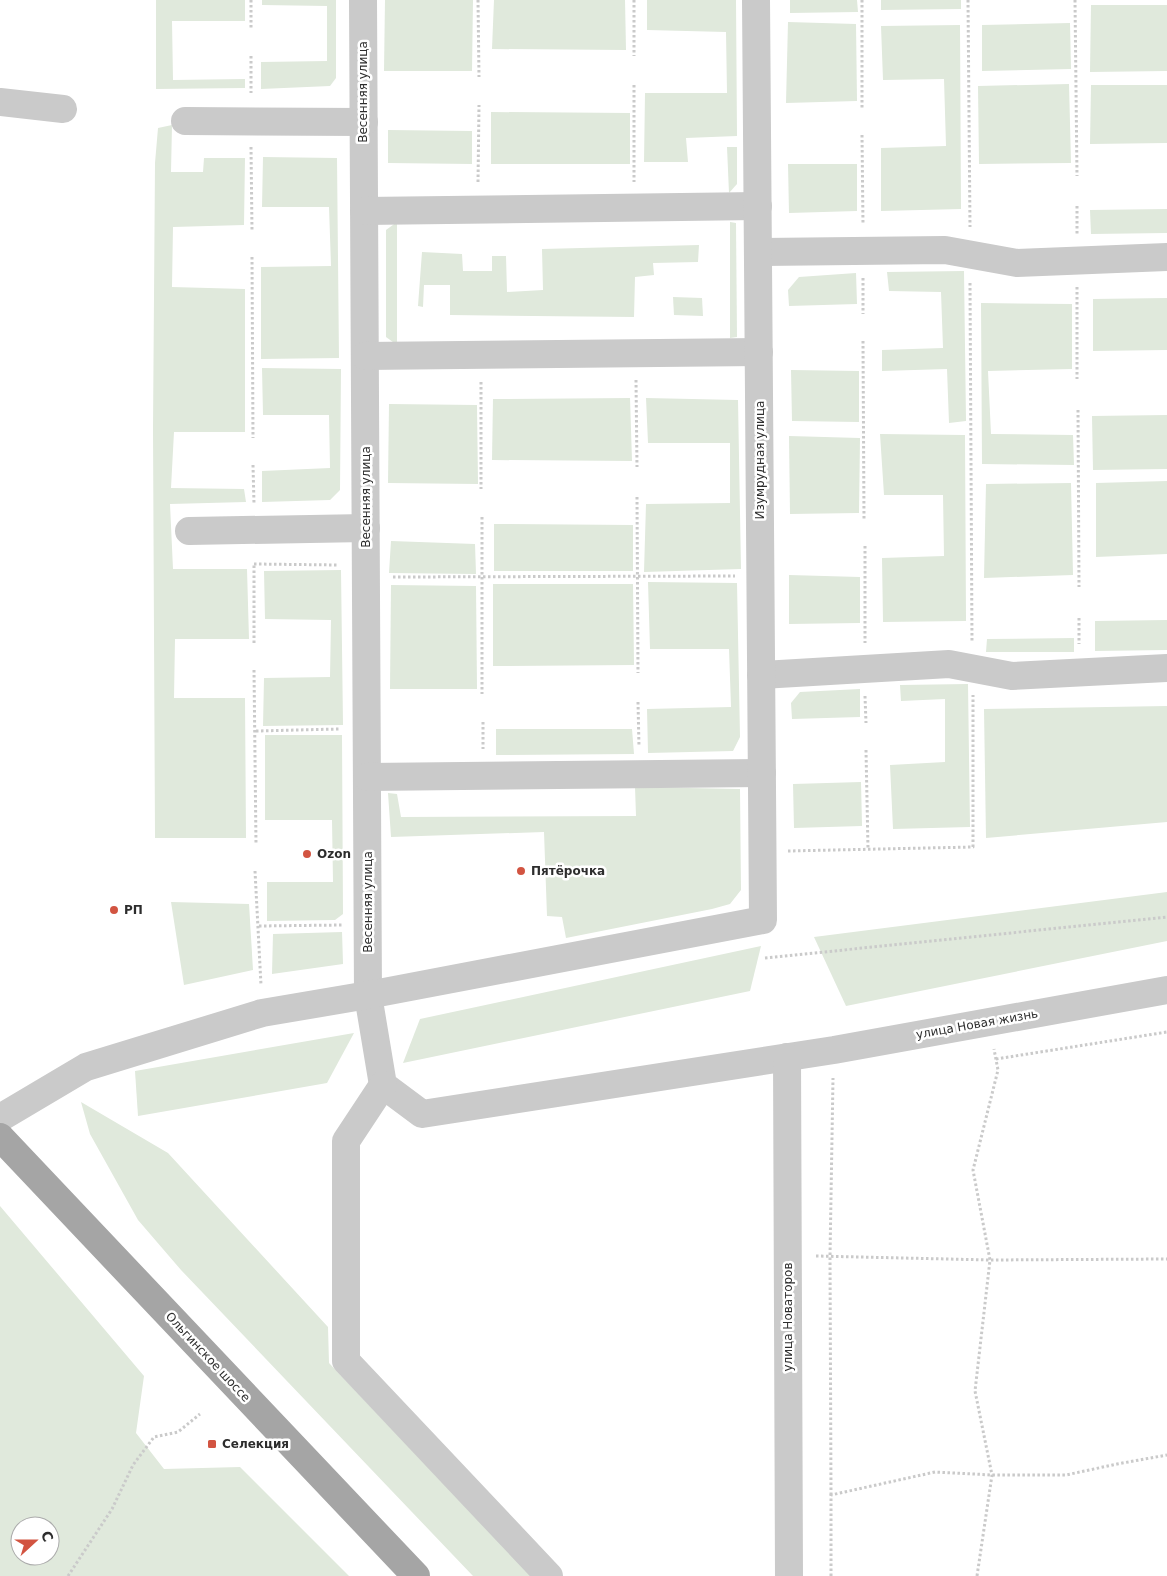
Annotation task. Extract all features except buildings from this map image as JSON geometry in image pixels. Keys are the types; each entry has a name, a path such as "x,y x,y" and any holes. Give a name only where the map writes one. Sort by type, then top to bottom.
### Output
{"main road":[{"name":"Ольгинское шоссе","path":"0,1137 416,1576"}],"street":[{"name":"Весенняя улица","path":"363,0 368,995 383,1085"},
{"name":"Изумрудная улица","path":"368,995 763,920 756,0"},
{"path":"0,102 63,109"},
{"path":"185,121 364,122"},
{"path":"364,211 758,206"},
{"path":"758,252 945,250 1017,263 1167,257"},
{"path":"365,356 759,352"},
{"path":"189,531 366,528"},
{"path":"761,675 949,664 1012,676 1167,668"},
{"path":"367,777 762,773"},
{"name":"улица Новая жизнь","path":"383,1085 422,1114 834,1050 1167,990"},
{"path":"0,1118 86,1067 262,1013 368,995"},
{"name":"улица Новаторов","path":"787,1057 790,1576"},
{"path":"383,1085 346,1141 346,1361 549,1576"}],"path":[{"path":"250,0 251,30"},
{"path":"478,0 479,78"},
{"path":"634,0 634,56"},
{"path":"862,0 862,108"},
{"path":"763,851 973,846 968,0"},
{"path":"1075,0 1077,176"},
{"path":"634,85 634,208"},
{"path":"478,210 479,105"},
{"path":"1077,206 1077,379"},
{"path":"252,256 253,438"},
{"path":"863,341 864,519"},
{"path":"636,353 636,467"},
{"path":"481,355 481,489"},
{"path":"1078,410 1079,587"},
{"path":"637,497 638,673"},
{"path":"482,516 482,694"},
{"path":"865,546 866,723"},
{"path":"393,577 735,576"},
{"path":"254,670 256,844"},
{"path":"638,702 639,748"},
{"path":"483,722 483,750"},
{"path":"256,731 347,729"},
{"path":"866,750 868,849"},
{"path":"256,871 262,1013"},
{"path":"765,958 1167,916"},
{"path":"259,926 350,925"},
{"path":"976,1576 992,1475 975,1391 990,1260 973,1170 998,1070 990,1021"},
{"path":"996,1060 1167,1032"},
{"path":"831,1576 830,1256 834,1050"},
{"path":"788,1257 1167,1260"},
{"path":"68,1576 112,1510 133,1465 154,1437 178,1432 200,1414"},
{"path":"831,1495 935,1472 992,1475 1066,1474 1167,1456"}],"shaded area":[{"path":"156,0 245,0 245,21 172,21 173,80 245,79 245,88 156,89"},
{"path":"262,0 336,0 336,78 330,86 261,89 261,62 327,61 327,6 262,5"},
{"path":"385,0 473,0 472,71 384,71"},
{"path":"494,0 625,0 626,50 492,49"},
{"path":"647,0 736,0 737,136 686,138 688,162 644,162 645,93 727,93 726,32 647,30"},
{"path":"790,0 857,0 858,12 790,13"},
{"path":"881,0 961,0 961,9 881,10"},
{"path":"1091,5 1167,5 1167,71 1090,72"},
{"path":"788,22 856,24 857,101 786,103"},
{"path":"1070,23 1071,69 982,71 982,25"},
{"path":"960,25 961,209 881,211 881,148 946,146 944,79 883,80 881,26"},
{"path":"1069,84 1071,163 979,164 978,86"},
{"path":"1091,85 1167,85 1167,143 1090,144"},
{"path":"491,112 630,113 630,164 491,164"},
{"path":"172,125 171,172 203,172 204,158 245,158 244,225 173,227 172,287 245,289 245,432 174,432 171,488 244,489 246,502 170,504 173,569 247,569 249,639 175,639 174,698 245,698 246,838 155,838 153,430 155,163 158,128"},
{"path":"388,130 472,131 472,164 388,163"},
{"path":"727,147 737,147 737,184 729,193"},
{"path":"263,157 337,158 339,358 261,359 261,267 331,266 329,207 262,207"},
{"path":"788,164 857,164 857,211 789,213"},
{"path":"1167,209 1167,233 1091,234 1090,210"},
{"path":"397,222 397,345 386,337 386,230"},
{"path":"730,222 736,223 737,337 730,338"},
{"path":"699,245 698,262 653,263 654,275 635,277 634,317 450,315 450,285 424,285 423,307 418,306 422,252 462,254 463,271 492,271 492,256 506,256 507,292 543,290 542,249"},
{"path":"964,271 966,421 949,423 947,369 882,371 882,350 943,348 941,292 889,291 887,272"},
{"path":"856,273 857,304 789,306 788,290 799,277"},
{"path":"673,297 702,298 703,316 674,315"},
{"path":"1167,298 1167,350 1093,351 1093,299"},
{"path":"981,303 1072,304 1072,369 988,371 991,434 1073,435 1074,465 982,464"},
{"path":"262,368 341,369 340,490 330,500 262,502 262,471 330,468 329,415 263,415"},
{"path":"791,370 859,371 859,422 792,421"},
{"path":"630,398 632,461 492,460 493,399"},
{"path":"646,398 738,400 741,569 644,572 646,504 730,503 730,443 648,443"},
{"path":"389,404 477,405 478,484 388,483"},
{"path":"1167,415 1167,469 1093,470 1092,416"},
{"path":"880,434 965,435 966,621 883,622 882,558 944,556 943,495 884,495"},
{"path":"789,436 860,438 859,513 790,514"},
{"path":"1167,481 1167,554 1096,557 1096,483"},
{"path":"1071,483 1073,575 984,578 986,484"},
{"path":"494,524 633,525 633,571 494,571"},
{"path":"391,541 475,544 476,574 389,573"},
{"path":"341,570 343,725 263,726 264,678 330,677 331,620 265,619 264,571"},
{"path":"789,575 860,577 860,623 789,624"},
{"path":"648,582 737,583 740,737 733,751 648,753 647,709 731,707 729,649 650,649"},
{"path":"493,584 633,584 634,665 493,666"},
{"path":"391,585 476,586 477,689 390,689"},
{"path":"1167,620 1167,650 1095,651 1095,621"},
{"path":"1074,638 1074,652 986,652 987,639"},
{"path":"968,684 970,827 893,829 890,765 945,762 945,699 901,701 900,685"},
{"path":"860,689 860,717 792,719 791,703 800,692"},
{"path":"1167,706 1167,822 986,838 984,709"},
{"path":"496,729 632,729 634,754 496,755"},
{"path":"265,735 342,735 343,914 335,920 267,921 267,882 333,882 332,820 265,820"},
{"path":"861,782 862,826 794,828 793,784"},
{"path":"635,787 740,789 741,890 730,904 566,938 562,917 547,916 544,832 391,837 388,793 397,794 401,817 636,816"},
{"path":"1167,892 1167,941 846,1006 814,937"},
{"path":"171,902 249,904 253,970 184,985"},
{"path":"342,932 343,964 272,974 273,934"},
{"path":"761,946 750,991 403,1063 420,1019"},
{"path":"354,1033 327,1083 138,1116 135,1071"},
{"path":"81,1102 168,1153 328,1327 329,1363 531,1576 473,1576 181,1270 138,1220 90,1134"},
{"path":"0,1206 144,1376 136,1433 164,1469 240,1467 349,1576 0,1576"}],"place":[{"name":"Ozon","path":"307,854"},
{"name":"Пятёрочка","path":"521,871"},
{"name":"РП","path":"114,910"},
{"name":"Селекция","path":"212,1444"}]}
